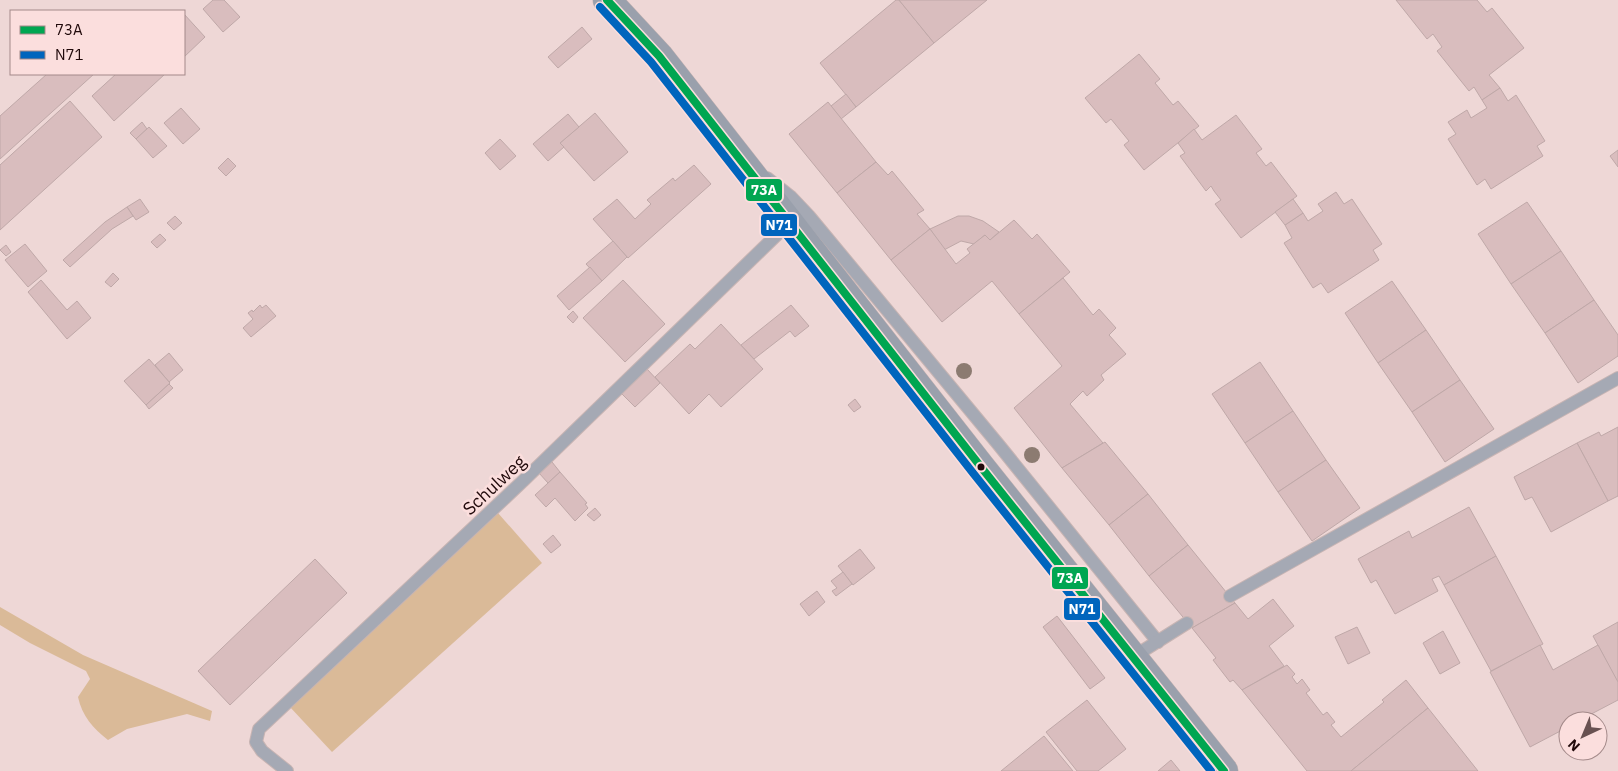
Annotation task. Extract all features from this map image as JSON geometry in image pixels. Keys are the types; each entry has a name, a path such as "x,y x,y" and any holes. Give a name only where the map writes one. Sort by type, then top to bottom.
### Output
{"main road":[{"path":"607,0 659,56 789,223 1224,771"}],"lane":[{"path":"743,164 768,178 809,216 1004,451 1158,642"},
{"name":"Schulweg","path":"287,771 262,751 256,742 259,729 524,480 789,223"},
{"path":"1230,596 1618,378"},
{"path":"1133,657 1187,623"}],"shaded area":[{"path":"498,513 542,563 332,752 289,706"},
{"path":"0,607 83,655 212,711 210,721 187,714 127,729 108,740 89,721 80,704 78,697 90,679 86,671 30,643 0,625"}],"building":[{"path":"213,0 224,0 240,17 223,32 203,9"},
{"path":"896,0 899,0 934,43 856,107 820,63"},
{"path":"899,0 987,0 934,43"},
{"path":"1396,0 1477,0 1487,12 1492,8 1524,48 1489,75 1500,88 1482,100 1474,87 1469,91 1437,51 1442,47 1433,34 1427,39"},
{"path":"185,15 205,37 185,56"},
{"path":"582,27 592,39 558,68 548,57"},
{"path":"1139,54 1160,79 1155,83 1173,105 1178,101 1199,126 1144,170 1124,145 1129,141 1111,119 1106,123 1085,98"},
{"path":"46,75 93,75 0,159 0,116"},
{"path":"115,75 164,75 114,121 92,96"},
{"path":"1500,88 1508,101 1516,95 1545,141 1537,146 1543,156 1491,189 1485,179 1477,185 1448,139 1456,134 1448,122 1467,110 1471,118 1487,108 1482,100"},
{"path":"846,94 856,107 841,119 831,106"},
{"path":"70,101 102,137 0,230 0,165"},
{"path":"828,102 876,162 837,193 789,134"},
{"path":"181,108 200,129 183,144 164,123"},
{"path":"595,113 628,152 594,181 560,143"},
{"path":"568,114 579,127 560,143 564,147 548,161 533,144"},
{"path":"1236,115 1262,149 1256,153 1266,166 1271,162 1297,196 1241,238 1215,204 1221,200 1211,186 1206,191 1180,156 1185,153 1178,143 1194,129 1202,140"},
{"path":"142,122 147,129 136,139 130,133"},
{"path":"149,127 167,146 153,158 136,139"},
{"path":"500,139 516,156 500,170 485,153"},
{"path":"1618,150 1618,167 1610,156"},
{"path":"228,158 236,166 226,176 218,168"},
{"path":"876,162 888,175 892,171 924,210 917,214 930,229 891,260 837,193"},
{"path":"694,165 711,184 628,258 593,219 617,199 635,219 651,204 647,200 673,178 675,181"},
{"path":"1336,192 1344,204 1352,199 1382,244 1373,250 1379,260 1328,293 1321,283 1313,288 1284,243 1292,238 1285,225 1303,213 1308,221 1323,211 1318,204"},
{"path":"140,199 149,212 136,220 127,207"},
{"path":"1293,199 1303,213 1285,225 1275,212"},
{"path":"1527,202 1561,251 1511,284 1478,234"},
{"path":"127,207 133,216 112,229 70,267 63,260 105,222"},
{"path":"175,216 182,223 174,230 167,223"},
{"path":"958,216 969,216 983,221 999,232 990,240 985,235 974,244 961,241 944,250 930,229"},
{"path":"1014,220 1032,239 1037,234 1070,272 1019,314 992,281 942,322 891,260 930,229 956,264 970,253 967,249 985,235 990,240"},
{"path":"160,234 166,240 157,248 151,242"},
{"path":"613,241 627,257 602,281 586,264"},
{"path":"25,244 47,271 28,287 5,260"},
{"path":"6,245 11,252 6,256 0,250"},
{"path":"1561,251 1594,300 1545,333 1511,284"},
{"path":"590,267 602,281 569,310 557,296"},
{"path":"113,273 119,279 111,287 105,282"},
{"path":"1063,278 1093,315 1099,309 1116,328 1109,335 1126,354 1101,375 1104,380 1087,396 1083,391 1070,404 1103,443 1062,468 1014,408 1062,366 1019,314"},
{"path":"41,280 67,310 77,301 91,318 67,339 28,292"},
{"path":"623,280 665,324 625,362 583,318"},
{"path":"1392,281 1426,330 1378,363 1345,313"},
{"path":"1594,300 1618,335 1618,356 1578,383 1545,333"},
{"path":"260,305 262,308 266,305 276,316 251,337 243,328 253,319 248,313 252,310 253,312"},
{"path":"791,305 809,326 795,337 790,331 754,359 741,345"},
{"path":"573,311 578,317 573,323 567,317"},
{"path":"721,324 763,369 721,407 709,394 689,414 655,377 690,344 695,349"},
{"path":"1426,330 1460,380 1412,412 1378,363"},
{"path":"169,353 183,370 169,382 155,365"},
{"path":"149,359 170,383 146,405 124,381"},
{"path":"1260,362 1293,411 1245,443 1212,394"},
{"path":"647,369 660,383 635,407 621,393"},
{"path":"1460,380 1494,429 1445,462 1412,412"},
{"path":"169,384 173,388 149,409 146,405"},
{"path":"855,399 861,407 854,412 848,405"},
{"path":"1293,411 1326,460 1278,492 1245,443"},
{"path":"1618,427 1618,496 1608,501 1577,443 1599,432 1601,436"},
{"path":"1105,442 1148,494 1109,525 1062,468"},
{"path":"1577,443 1608,501 1551,532 1532,497 1525,500 1514,477"},
{"path":"1326,460 1360,508 1312,541 1278,492"},
{"path":"552,462 560,472 548,483 539,473"},
{"path":"560,472 587,503 585,504 588,508 575,521 555,498 546,507 535,495"},
{"path":"1148,494 1188,545 1149,576 1109,525"},
{"path":"1469,507 1496,556 1444,585 1439,576 1432,579 1438,591 1395,614 1376,580 1371,583 1358,559 1409,531 1412,538"},
{"path":"595,508 601,515 594,521 587,515"},
{"path":"553,535 561,545 551,553 543,544"},
{"path":"1188,545 1235,603 1192,628 1149,576"},
{"path":"860,549 875,568 853,585 838,566"},
{"path":"1496,556 1543,644 1491,671 1444,585"},
{"path":"315,559 347,593 230,705 198,671"},
{"path":"843,572 852,584 836,596 832,591 837,588 831,581"},
{"path":"817,591 825,602 809,616 800,604"},
{"path":"1273,599 1294,626 1269,646 1284,666 1242,690 1233,680 1230,682 1213,660 1216,658 1192,628 1235,603 1248,619"},
{"path":"1057,616 1105,678 1090,689 1043,627"},
{"path":"1618,622 1618,681 1617,681 1593,636"},
{"path":"1357,627 1370,653 1348,664 1335,637"},
{"path":"1443,631 1460,663 1440,674 1423,643"},
{"path":"1540,645 1553,670 1598,645 1618,682 1618,700 1597,711 1558,711 1558,732 1530,747 1490,672"},
{"path":"1287,665 1295,674 1292,677 1297,684 1302,679 1310,690 1306,693 1323,715 1327,712 1335,722 1331,725 1341,737 1384,702 1382,700 1406,680 1428,708 1351,771 1307,771 1242,690"},
{"path":"1087,700 1126,749 1098,771 1077,771 1046,732"},
{"path":"1428,708 1478,771 1351,771"},
{"path":"1044,736 1073,771 1001,771"},
{"path":"1171,760 1180,771 1158,771"}],"transit line":[{"name":"73A","path":"607,0 659,56 981,467 1224,771"},
{"name":"N71","path":"600,7 651,62 973,473 1211,771"}]}
